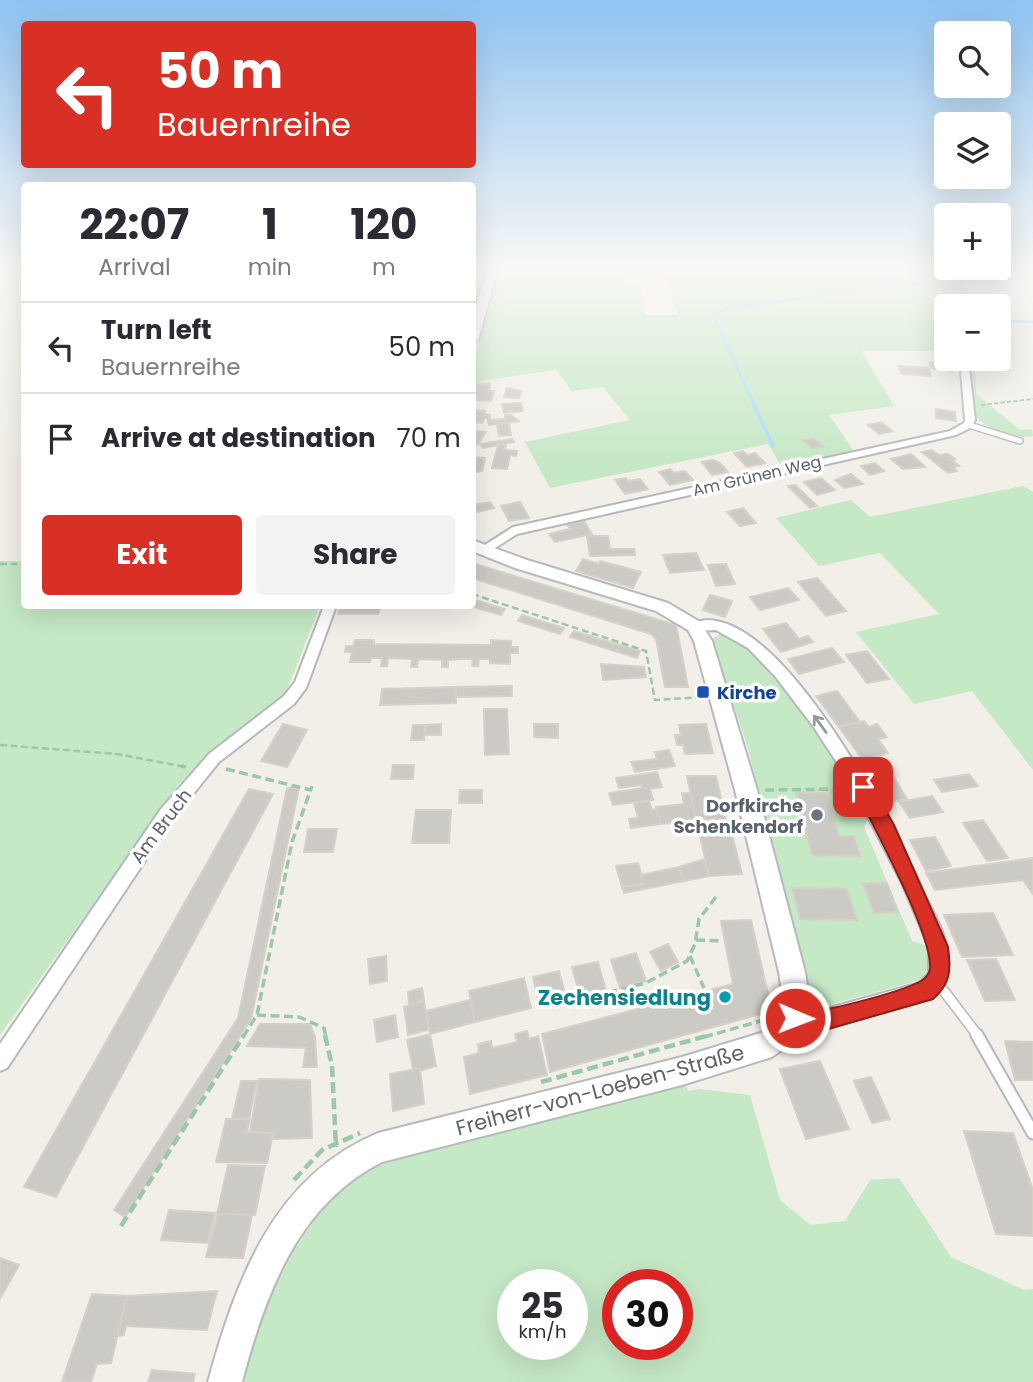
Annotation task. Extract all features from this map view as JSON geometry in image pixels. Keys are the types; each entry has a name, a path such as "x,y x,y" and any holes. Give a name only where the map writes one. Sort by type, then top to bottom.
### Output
{"main road":[{"path":"478,547 520,564 662,607 694,626 703,641 707,693 746,790 792,972 797,1006 782,1018"},
{"name":"Freiherr-von-Loeben-Straße","path":"225,1382 237,1332 262,1270 337,1152 379,1148 682,1071 772,1043 788,1030 782,1018"}],"street":[{"path":"965,371 969,425"},
{"name":"Am Grünen Weg","path":"478,547 513,531 953,433 969,425"},
{"name":"Am Bruch","path":"0,1061 167,814 205,768 289,700 304,677 329,609"},
{"path":"694,626 721,626 743,637 778,669 818,720 863,787 887,831 938,947 940,968 937,982 925,991 811,1023 782,1018"}],"lane":[{"path":"969,425 1020,441"},
{"path":"937,982 982,1041 1032,1135"}],"path":[{"path":"967,407 1033,399"},
{"path":"0,564 21,565"},
{"path":"476,595 646,651 655,700 707,693"},
{"path":"0,745 46,751 99,750 311,788 292,842 257,1015 121,1226"},
{"path":"746,790 863,787"},
{"path":"582,999 646,983 687,961 696,940 699,919 716,897"},
{"path":"696,940 722,940"},
{"path":"690,956 704,988"},
{"path":"257,1015 299,1017 324,1028 332,1066 337,1152"},
{"path":"529,1086 782,1018"},
{"path":"292,1184 313,1154 337,1152 371,1130"}],"green space":[{"path":"481,332 934,332 934,351 862,351 894,406 829,415 854,451 782,467 768,444 550,488 525,442 630,420 603,387 572,391 556,370 476,382 476,351"},
{"path":"968,371 975,371 976,394 1020,430 1032,429 1033,436 1016,437 1001,433 973,415"},
{"path":"1023,486 1033,492 1033,770 972,691 914,704 856,632 939,614 880,553 819,566 776,518 851,500 870,517"},
{"path":"0,561 21,561 21,609 319,609 285,695 235,732 179,784 0,1035"},
{"path":"730,634 742,640 813,721 870,814 864,827 912,941 928,946 930,965 920,980 825,1006 811,997 747,745 712,640 718,635"},
{"path":"685,1083 688,1091 699,1089 750,1095 780,1200 811,1225 845,1221 870,1180 899,1178 951,1257 1024,1290 1033,1289 1033,1382 238,1382 267,1303 293,1253 326,1207 358,1177 382,1164"}],"building":[{"path":"898,366 928,368 931,376 902,374"},
{"path":"476,383 490,384 489,391 494,391 491,401 476,400"},
{"path":"507,388 521,391 519,398 504,397"},
{"path":"521,403 523,411 504,413 502,404"},
{"path":"936,409 955,412 956,421 936,418"},
{"path":"476,410 485,411 484,415 490,415 490,418 484,418 482,423 476,422"},
{"path":"505,415 511,415 519,421 489,425 488,420 505,419"},
{"path":"881,422 892,431 879,434 868,425"},
{"path":"509,423 511,435 499,436 497,424"},
{"path":"476,431 486,432 478,444"},
{"path":"814,438 824,447 813,449 803,440"},
{"path":"512,439 514,442 483,448 480,444"},
{"path":"506,444 505,450 517,451 516,456 510,455 507,469 492,468 498,445"},
{"path":"932,450 939,455 948,454 955,459 952,460 959,466 952,467 957,471 948,473 922,452"},
{"path":"743,451 747,455 755,453 765,463 747,467 734,453"},
{"path":"911,454 925,467 903,469 891,459"},
{"path":"476,457 485,458 482,471 476,472"},
{"path":"713,460 728,472 712,475 702,462"},
{"path":"875,463 884,471 870,475 861,466"},
{"path":"670,469 674,473 685,471 693,480 670,485 659,472"},
{"path":"851,474 863,484 844,488 835,480"},
{"path":"626,478 628,481 640,479 648,489 625,494 615,480"},
{"path":"821,478 835,490 817,495 804,482"},
{"path":"795,485 817,506 810,508 788,486"},
{"path":"490,502 494,508 476,512 476,504"},
{"path":"520,502 529,518 509,521 501,506"},
{"path":"743,508 756,523 740,526 727,512"},
{"path":"584,521 592,534 555,542 549,534 570,529 567,524"},
{"path":"587,536 608,536 610,549 634,549 635,555 590,556"},
{"path":"696,553 704,570 670,573 663,555"},
{"path":"583,559 641,572 633,588 576,571"},
{"path":"476,564 676,625 688,687 665,687 656,639 651,634 476,579"},
{"path":"726,564 735,584 716,586 708,565"},
{"path":"817,578 846,611 826,616 798,582"},
{"path":"788,588 799,600 760,610 750,597"},
{"path":"710,595 732,601 725,617 703,610"},
{"path":"476,600 505,609 501,615 476,608"},
{"path":"339,609 379,609 378,614 338,614"},
{"path":"522,615 564,628 560,634 518,621"},
{"path":"786,623 799,639 808,636 813,642 781,652 763,629"},
{"path":"574,631 640,651 637,658 570,637"},
{"path":"355,640 374,640 374,644 491,645 491,640 511,641 511,647 518,647 518,653 510,653 510,664 490,663 490,659 479,659 478,666 472,666 473,659 461,659 448,660 448,667 442,667 442,660 418,659 417,667 411,667 412,659 388,658 387,666 381,666 382,658 371,658 370,662 350,662 352,652 345,652 346,646 353,646"},
{"path":"832,648 844,662 799,674 788,659"},
{"path":"867,651 889,679 867,683 846,655"},
{"path":"601,664 644,667 646,677 603,680"},
{"path":"512,686 512,696 456,697 456,687"},
{"path":"456,687 456,703 380,705 382,689"},
{"path":"837,691 860,722 839,727 816,696"},
{"path":"484,709 507,709 509,754 485,755"},
{"path":"864,721 869,727 877,724 887,737 878,739 888,753 863,760 839,727"},
{"path":"283,724 307,730 287,767 261,761"},
{"path":"441,724 441,735 426,735 426,725"},
{"path":"534,724 558,724 558,738 534,737"},
{"path":"706,724 713,753 685,754 683,745 677,745 675,735 681,735 679,725"},
{"path":"413,725 425,725 424,740 411,740"},
{"path":"669,750 675,766 635,772 631,762 657,759 655,752"},
{"path":"393,765 414,765 413,779 391,779"},
{"path":"657,772 662,787 643,790 642,785 619,788 616,778"},
{"path":"891,773 907,799 891,802 875,776"},
{"path":"969,774 978,786 942,792 934,780"},
{"path":"687,776 716,776 726,820 696,820"},
{"path":"287,788 299,788 251,1019 125,1217 114,1210 238,1018"},
{"path":"249,789 273,794 56,1197 24,1187"},
{"path":"650,789 653,800 613,805 609,793"},
{"path":"460,790 482,790 482,803 459,803"},
{"name":"Dorfkirche Schenkendorf","path":"796,792 826,793 839,836 854,836 860,856 812,855"},
{"path":"682,793 690,793 696,820 661,824 656,807 684,804"},
{"path":"932,796 943,812 910,818 899,802"},
{"path":"649,801 652,810 656,809 661,824 631,828 629,819 638,818 634,803"},
{"path":"416,810 451,810 449,843 412,843"},
{"path":"983,820 1008,858 987,861 963,823"},
{"path":"730,826 742,874 709,876 698,827"},
{"path":"308,829 337,829 333,852 304,852"},
{"path":"935,837 951,866 926,871 910,840"},
{"path":"1033,858 1033,894 1023,880 935,890 926,873"},
{"path":"705,859 709,876 684,881 679,867"},
{"path":"638,863 644,884 622,887 616,866"},
{"path":"679,867 684,881 624,893 622,887 644,884 641,875"},
{"path":"887,883 898,912 874,913 863,884"},
{"path":"792,888 847,889 857,920 800,919"},
{"path":"993,913 1013,955 962,957 944,915"},
{"name":"Zechensiedlung","path":"751,920 772,1011 550,1072 542,1034 733,984 721,921"},
{"path":"668,944 678,962 661,971 650,952"},
{"path":"636,953 646,981 620,988 611,960"},
{"path":"386,956 387,981 370,984 368,959"},
{"path":"996,959 1015,1000 985,1001 967,960"},
{"path":"598,962 606,991 580,997 572,967"},
{"path":"559,971 566,998 539,1004 533,977"},
{"path":"524,978 531,1008 475,1022 469,991"},
{"path":"422,988 424,1000 409,1004 408,992"},
{"path":"470,1000 475,1022 430,1034 426,1011"},
{"path":"424,1001 428,1030 408,1035 404,1007"},
{"path":"395,1015 398,1037 377,1042 374,1020"},
{"path":"260,1024 310,1024 315,1037 317,1067 303,1067 306,1048 247,1046"},
{"path":"527,1031 529,1039 538,1036 547,1075 470,1094 464,1057 479,1053 478,1044 491,1041 492,1048 517,1042 515,1034"},
{"path":"430,1034 436,1066 420,1071 420,1068 413,1069 407,1040"},
{"path":"1005,1041 1033,1042 1033,1080 1015,1080"},
{"path":"820,1061 849,1129 806,1139 780,1069"},
{"path":"420,1068 424,1104 393,1111 390,1074"},
{"path":"871,1077 890,1119 872,1123 854,1081"},
{"path":"259,1079 310,1080 312,1138 272,1139 273,1133 250,1132"},
{"path":"241,1081 257,1081 249,1119 232,1119"},
{"path":"226,1119 250,1119 247,1132 273,1133 267,1163 216,1162"},
{"path":"964,1131 1013,1133 1033,1190 1033,1236 996,1234"},
{"path":"228,1165 265,1166 255,1215 217,1214"},
{"path":"169,1210 215,1213 208,1243 161,1240"},
{"path":"217,1214 252,1215 243,1258 206,1257"},
{"path":"0,1258 19,1265 0,1299"},
{"path":"217,1291 207,1330 126,1326 124,1335 117,1336 127,1296"},
{"path":"92,1294 127,1296 111,1363 97,1364 91,1382 62,1382"},
{"path":"152,1370 195,1374 193,1382 148,1382"}],"waterway":[{"path":"721,332 750,396"},
{"path":"749,394 773,446"}],"place":[{"name":"Kirche","path":"703,692"},
{"name":"Dorfkirche Schenkendorf","path":"817,815"},
{"name":"Zechensiedlung","path":"725,997"}],"route":[{"path":"795,1018 811,1023 925,991 937,982 940,968 938,947 887,831 863,787"}]}
